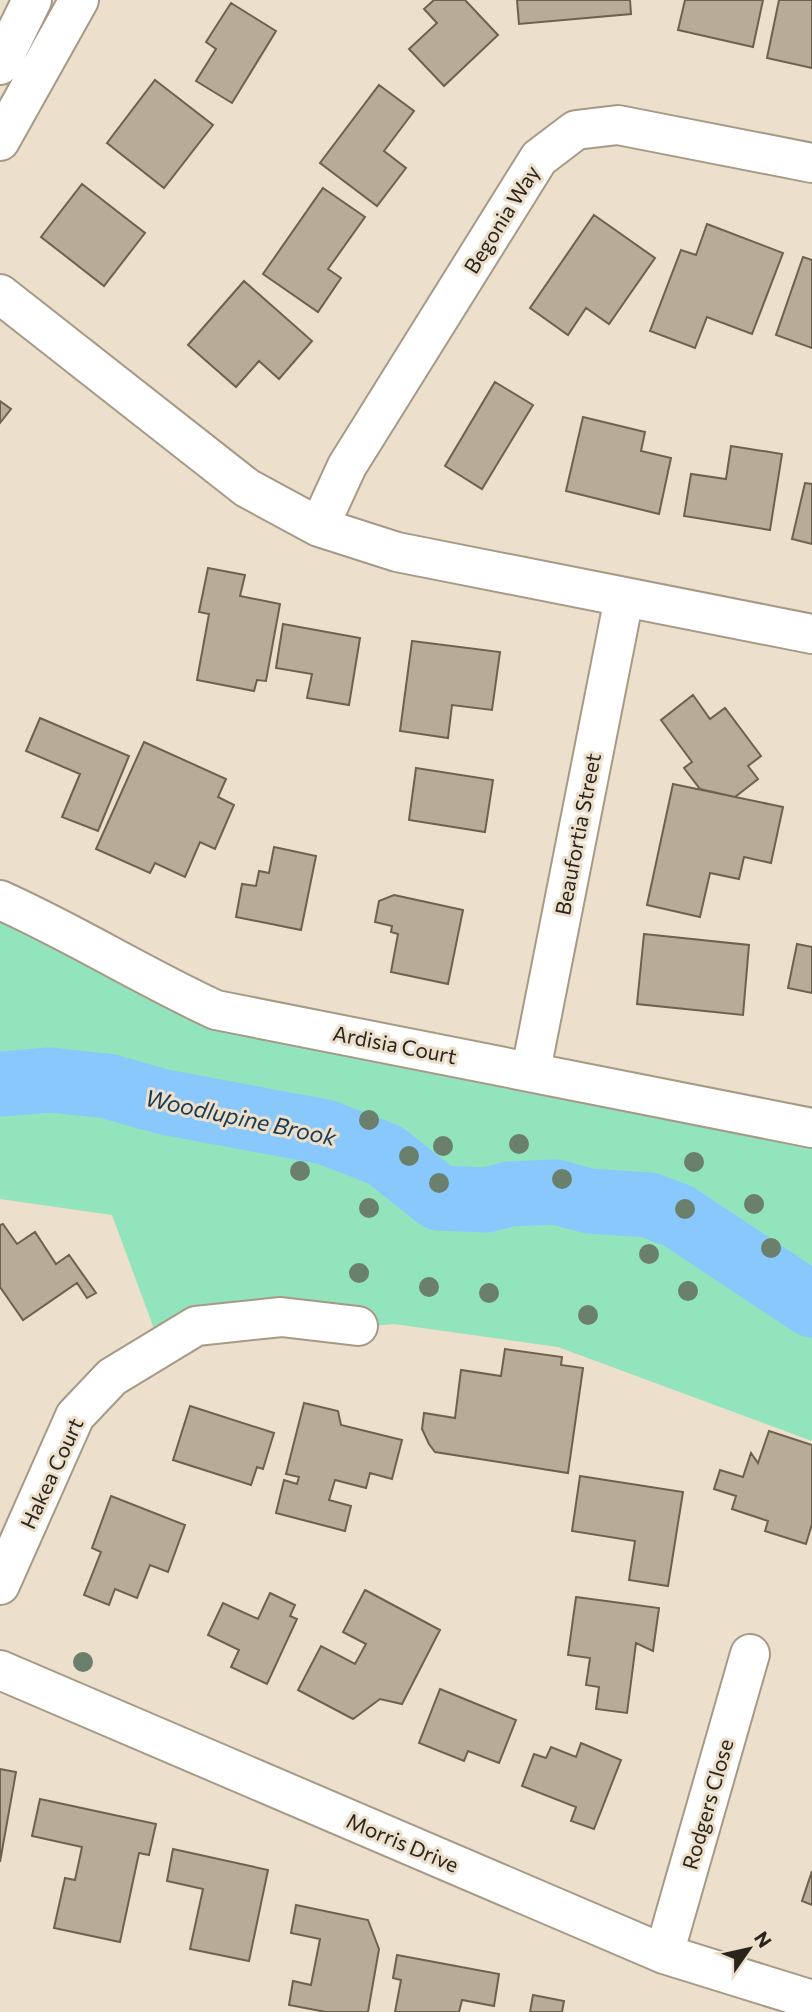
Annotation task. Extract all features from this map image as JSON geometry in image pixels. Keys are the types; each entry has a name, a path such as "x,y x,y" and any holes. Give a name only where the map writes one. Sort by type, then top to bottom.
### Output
{"street":[{"path":"0,65 32,0"},
{"path":"0,141 79,0"},
{"name":"Begonia Way","path":"319,527 347,466 539,158 576,130 618,125 812,163"},
{"path":"0,294 247,488 319,527 397,552 812,634"},
{"name":"Beaufortia Street","path":"531,1070 624,598"},
{"name":"Ardisia Court","path":"0,900 64,929 159,984 216,1010 531,1070 812,1128"},
{"name":"Hakea Court","path":"0,1585 75,1416 112,1377 196,1326 281,1317 358,1326"},
{"name":"Rodgers Close","path":"664,1954 750,1654"},
{"name":"Morris Drive","path":"0,1670 664,1954 812,2000"}],"green space":[{"path":"0,902 216,1010 812,1128 812,1441 558,1347 394,1324 160,1345 112,1215 0,1199"}],"building":[{"path":"434,0 465,0 498,35 444,86 409,49 437,23 424,9"},
{"path":"517,0 630,0 631,14 519,24"},
{"path":"685,0 763,0 753,47 678,30"},
{"path":"779,0 812,0 812,68 767,58"},
{"path":"231,3 276,31 232,103 196,81 216,49 206,42"},
{"path":"155,80 213,125 164,188 107,143"},
{"path":"379,85 414,111 384,151 406,168 377,206 320,163"},
{"path":"82,184 145,233 104,286 41,237"},
{"path":"323,188 365,217 328,269 341,278 318,312 263,274"},
{"path":"594,215 655,258 609,324 586,308 568,335 530,308"},
{"path":"707,224 783,253 752,334 707,317 695,348 650,331 681,250 696,255"},
{"path":"803,257 812,260 812,348 776,335"},
{"path":"244,281 312,341 279,379 259,361 236,387 188,345"},
{"path":"495,382 533,405 482,489 445,466"},
{"path":"0,401 11,409 0,423"},
{"path":"583,417 645,432 641,451 671,458 659,514 566,491"},
{"path":"731,446 782,454 770,530 684,516 691,474 726,479"},
{"path":"805,483 812,484 812,544 792,539"},
{"path":"208,568 245,575 240,596 280,604 266,681 257,680 254,691 197,680 209,614 199,612"},
{"path":"283,624 360,638 349,705 307,698 312,674 276,668"},
{"path":"412,641 500,652 492,710 452,705 448,738 400,731"},
{"path":"693,695 710,719 725,708 761,756 748,766 758,779 735,797 700,789 684,768 692,762 661,720"},
{"path":"40,718 129,756 98,831 62,817 80,774 26,751"},
{"path":"144,742 226,779 218,797 234,805 215,849 200,842 185,877 155,863 150,873 96,849"},
{"path":"416,768 493,780 485,832 409,820"},
{"path":"673,784 783,807 771,863 744,857 739,879 710,873 700,917 647,905"},
{"path":"274,847 316,856 301,930 236,917 242,884 256,886 259,871 269,873"},
{"path":"394,895 463,910 448,984 391,972 398,934 391,932 392,926 375,922 379,901"},
{"path":"644,934 749,945 743,1015 637,1004"},
{"path":"797,944 812,947 812,993 788,988"},
{"path":"3,1224 17,1244 35,1232 56,1264 69,1255 96,1293 87,1298 77,1283 23,1320 0,1287 0,1225"},
{"path":"505,1349 562,1357 561,1365 583,1368 568,1473 435,1452 429,1444 422,1429 424,1413 455,1418 461,1370 501,1376"},
{"path":"304,1403 338,1411 341,1425 402,1440 392,1479 370,1473 366,1488 335,1480 329,1500 351,1506 345,1531 276,1513 284,1480 297,1484 299,1477 286,1474"},
{"path":"190,1406 274,1433 263,1469 257,1467 251,1485 173,1460"},
{"path":"769,1431 812,1445 812,1524 806,1544 765,1531 768,1521 732,1509 736,1496 714,1489 720,1470 743,1477 751,1453 758,1463"},
{"path":"580,1476 683,1492 668,1586 629,1580 635,1541 572,1531"},
{"path":"111,1496 185,1525 168,1572 150,1565 137,1598 115,1589 109,1605 84,1595 101,1552 92,1548"},
{"path":"365,1590 440,1630 402,1704 380,1699 353,1719 298,1690 321,1646 355,1664 366,1644 343,1632"},
{"path":"270,1593 295,1605 290,1616 297,1619 267,1684 231,1667 239,1650 208,1635 223,1603 258,1619"},
{"path":"576,1597 659,1608 653,1651 636,1643 627,1713 596,1709 599,1687 586,1685 590,1658 568,1655"},
{"path":"440,1689 516,1720 499,1763 468,1751 464,1761 419,1743"},
{"path":"581,1743 621,1760 594,1829 571,1821 576,1807 522,1786 534,1754 546,1758 551,1747 576,1757"},
{"path":"0,1769 16,1772 0,1862"},
{"path":"40,1799 156,1824 149,1855 139,1853 120,1942 54,1928 65,1878 75,1880 82,1847 32,1836"},
{"path":"173,1849 268,1870 249,1961 190,1949 203,1889 167,1881"},
{"path":"812,1871 812,1905 802,1901"},
{"path":"296,1905 368,1920 379,1949 368,2012 326,2012 289,2005 293,1981 311,1985 320,1939 291,1933"},
{"path":"397,1955 499,1974 494,2006 462,2000 459,2012 395,2012 401,1980 393,1978"},
{"path":"533,1995 564,2001 562,2012 530,2012"}],"waterway":[{"name":"Woodlupine Brook","path":"0,1084 50,1080 107,1086 164,1102 325,1132 385,1155 439,1198 487,1200 509,1194 556,1192 589,1201 649,1205 678,1216 812,1305"}]}
